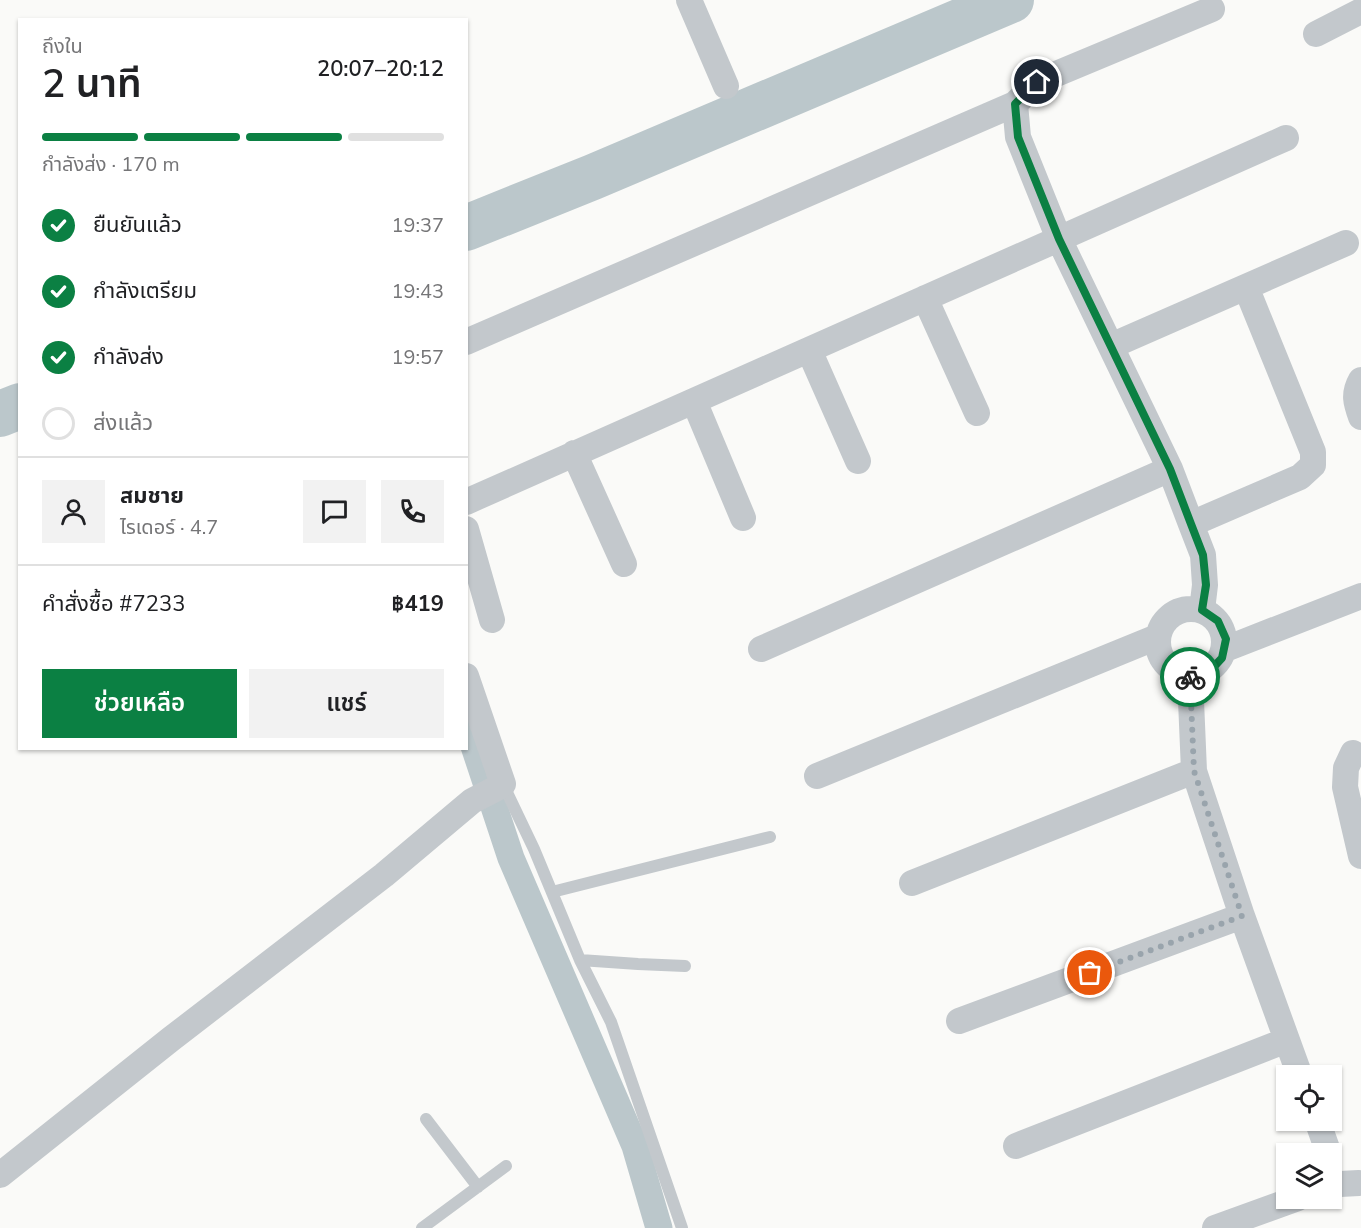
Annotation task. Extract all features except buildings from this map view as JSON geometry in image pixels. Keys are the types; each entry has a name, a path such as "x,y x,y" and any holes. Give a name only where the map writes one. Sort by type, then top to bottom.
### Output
{"street":[{"path":"688,0 726,86"},
{"path":"468,341 1015,104 1037,82 1212,9"},
{"path":"1316,34 1361,11"},
{"path":"1015,104 1018,137 1059,239 1170,469 1203,555 1206,585 1202,610"},
{"path":"468,501 1286,138"},
{"path":"1111,345 1346,243"},
{"path":"1191,524 1300,477 1313,465 1313,452 1246,286"},
{"path":"925,298 977,413"},
{"path":"809,350 858,461"},
{"path":"1361,380 1354,399 1361,417"},
{"path":"694,401 743,518"},
{"path":"574,453 624,564"},
{"path":"761,649 1170,469"},
{"path":"468,536 492,620"},
{"path":"1223,651 1361,596"},
{"path":"1183,609 1202,610 1218,621 1226,639 1222,658 1209,672 1190,677 1172,670 1159,656 1157,636 1166,619 1183,609"},
{"path":"818,776 1157,636"},
{"path":"1190,677 1194,771 1242,916 1296,1065"},
{"path":"0,1175 180,1032 384,875 472,801 500,786 468,682"},
{"path":"1353,753 1346,768 1345,787 1361,855"},
{"path":"912,882 1194,771"},
{"path":"959,1021 1242,916"},
{"path":"1016,1146 1287,1040"},
{"path":"1215,1228 1276,1206"}],"lane":[{"path":"500,786 534,849 580,960 611,1022 682,1228"},
{"path":"552,892 770,837"},
{"path":"580,960 685,966"},
{"path":"426,1119 478,1187"},
{"path":"422,1228 506,1166"}],"waterway":[{"path":"468,227 593,177 1011,0"},
{"path":"0,414 18,407"},
{"path":"468,728 511,858 635,1146 659,1228"}],"way so far":[{"path":"1090,973 1242,916 1194,771 1190,677"}],"route":[{"path":"1037,82 1015,104 1018,137 1059,239 1170,469 1203,555 1206,585 1202,610 1218,621 1226,639 1222,658 1209,672 1190,677"}]}
